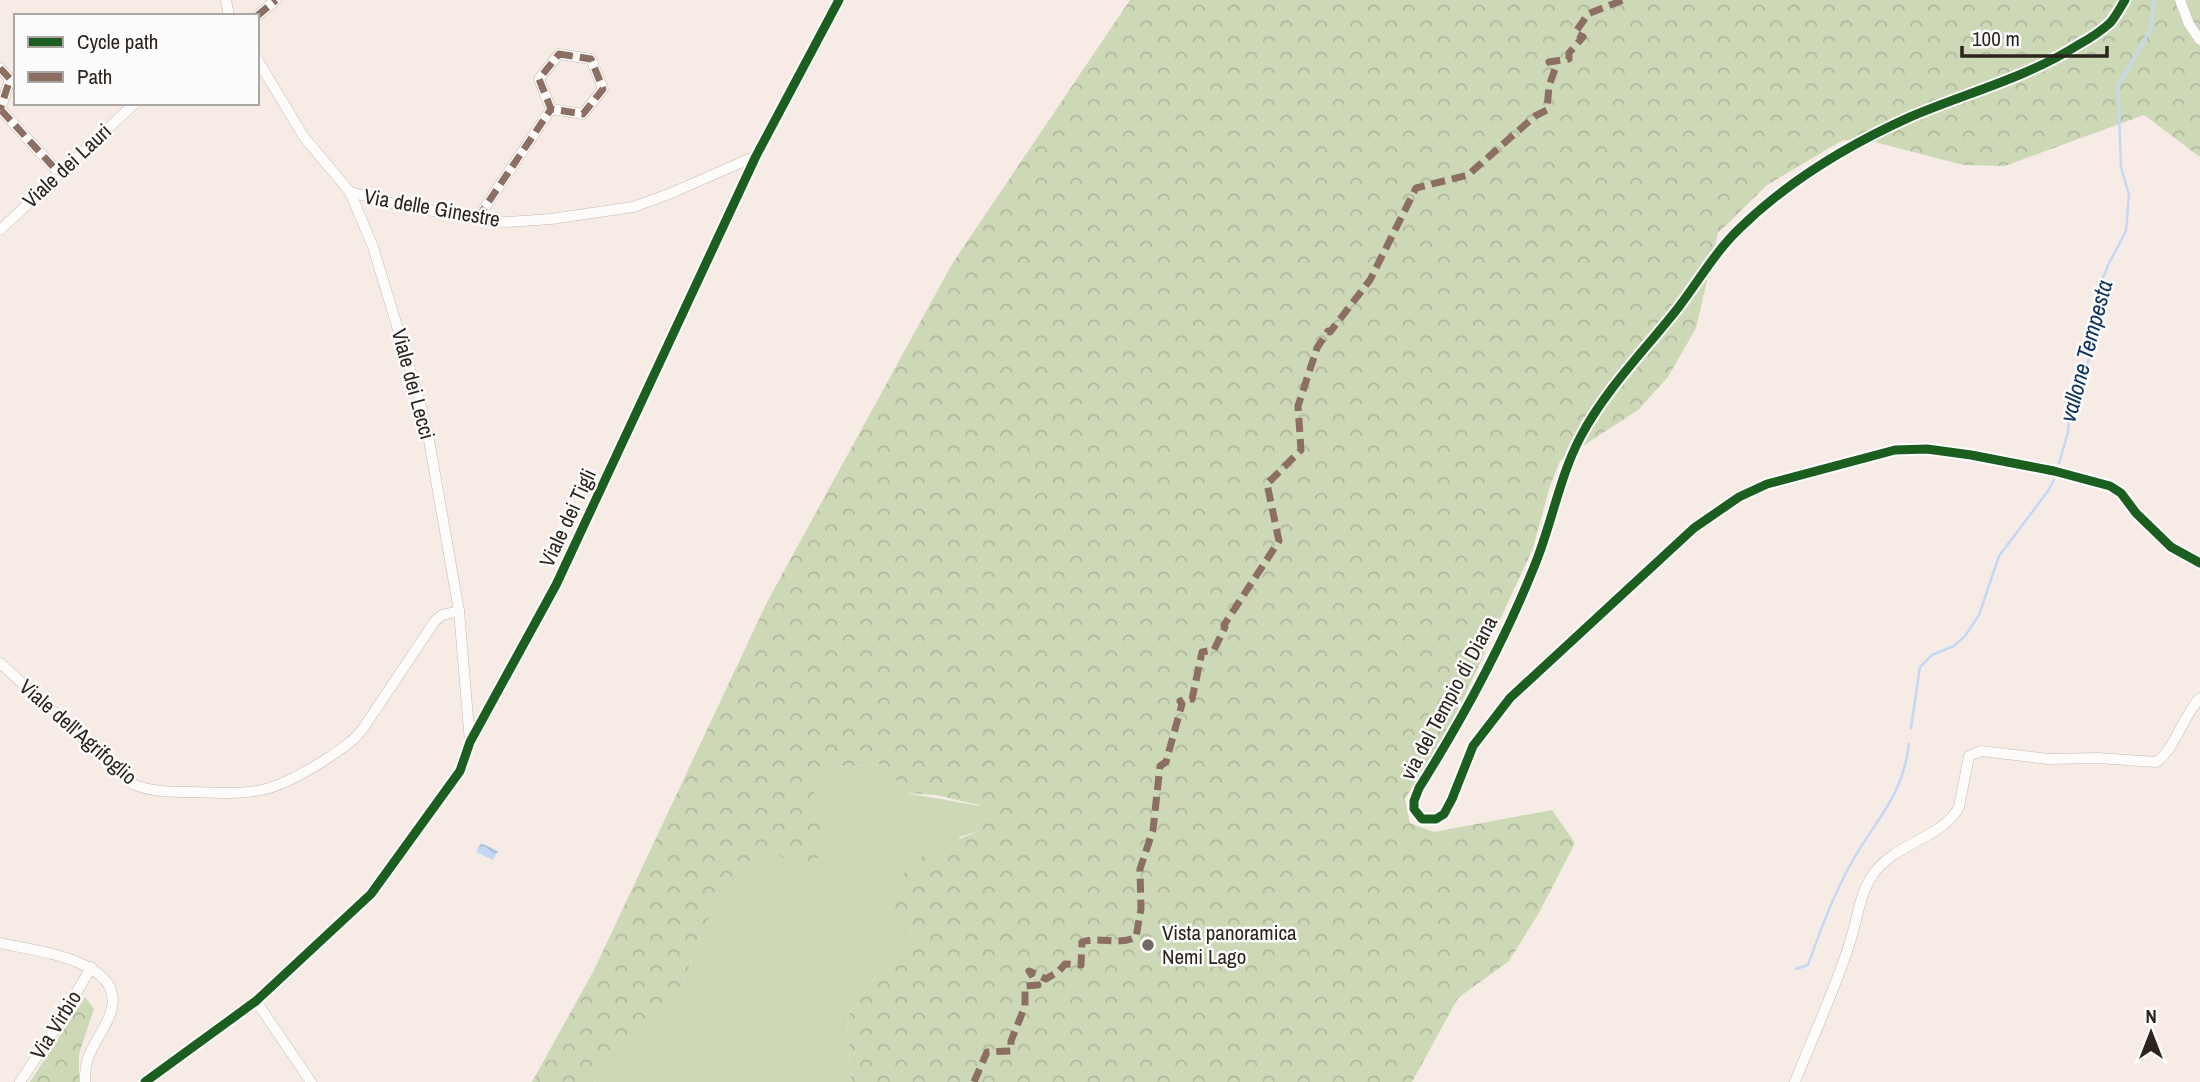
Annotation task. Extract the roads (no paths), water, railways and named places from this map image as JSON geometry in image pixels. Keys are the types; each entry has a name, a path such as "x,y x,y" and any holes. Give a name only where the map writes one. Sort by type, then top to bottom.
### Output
{"street":[{"path":"259,14 276,0"},
{"name":"Viale dei Tigli","path":"145,1082 256,1000 371,894 460,771 470,742 555,585 756,156 839,0"},
{"name":"via del Tempio di Diana","path":"2125,0 2106,27 2056,59 2025,74 1900,122 1809,172 1765,205 1727,241 1678,308 1606,397 1582,434 1570,460 1540,552 1522,596 1469,702 1419,788 1414,801 1415,809 1422,819 1436,820 1441,816 1452,799 1473,746 1510,698 1694,528 1744,494 1773,482 1901,449 1936,450 2028,465 2114,489 2171,547 2200,563"},
{"path":"2180,0 2189,24 2200,40"},
{"path":"559,54 591,58 603,89 583,114 551,109 539,79 559,54"},
{"name":"Viale dei Lecci","path":"259,63 304,137 350,192 373,247 422,410 459,611 470,742"},
{"path":"0,68 10,79 1,110 59,173"},
{"name":"Viale dei Lauri","path":"0,230 133,105"},
{"path":"477,219 551,109"},
{"name":"Via delle Ginestre","path":"350,192 388,203 477,219 530,220 620,210 660,198 756,156"},
{"name":"Viale dell'Agrifoglio","path":"0,663 132,784 168,792 256,792 289,782 351,743 435,621 442,615 459,611"},
{"path":"1795,1082 1838,976 1871,877 1891,855 1943,824 1954,814 1960,803 1969,756 1981,751 2039,759 2098,758 2156,762 2165,754 2185,718 2200,698"},
{"path":"0,943 91,967 101,974 108,985 111,1005 109,1017 88,1055 85,1082"},
{"name":"Via Virbio","path":"20,1082 63,1017 91,967"},
{"path":"256,1000 311,1082"}],"water":[{"path":"481,843 498,851 493,860 476,852"}],"waterway":[{"name":"vallone Tempesta","path":"2059,463 2068,432 2070,405 2090,357 2095,309 2101,283 2126,231 2129,195 2121,167 2118,86 2151,29 2154,0"},
{"name":"vallone Tempesta","path":"1911,728 1920,667 1932,655 1954,646 1965,636 1979,615 1999,556 2054,480"},
{"name":"vallone Tempesta","path":"1796,969 1808,965 1828,911 1846,873 1895,793 1906,763 1909,744"}],"place":[{"name":"Vista panoramica Nemi Lago","path":"1148,945"}]}
